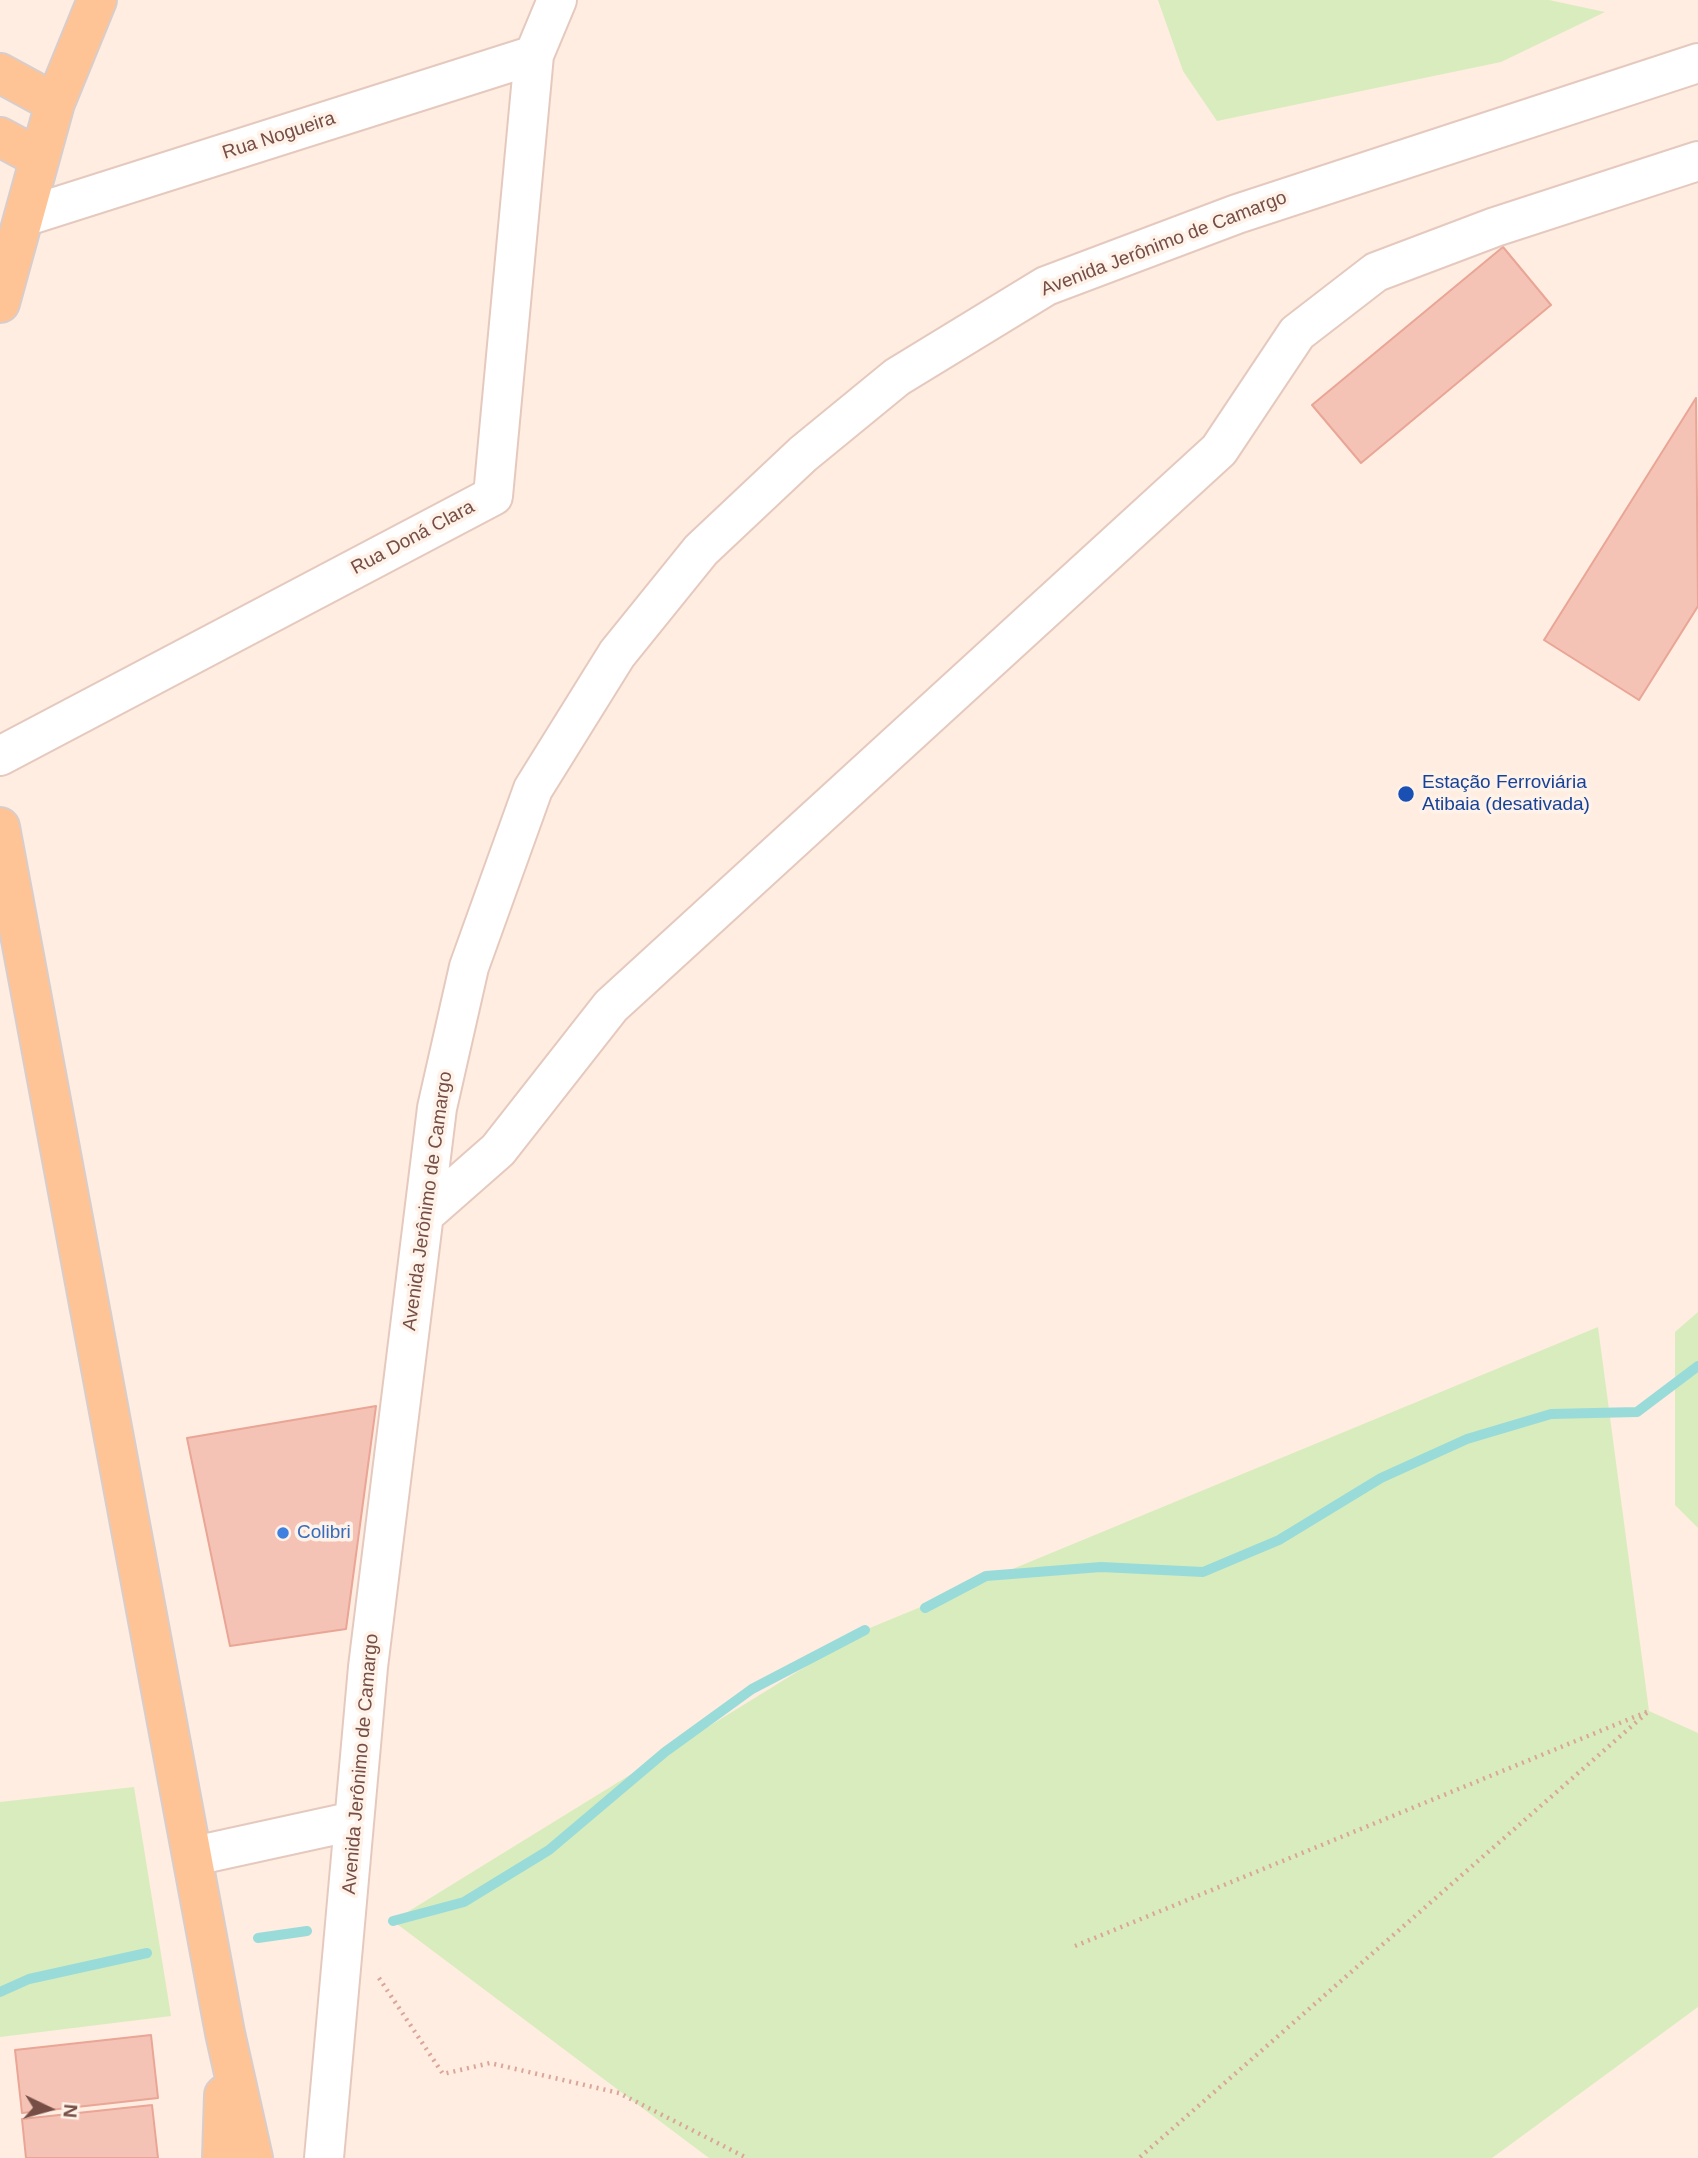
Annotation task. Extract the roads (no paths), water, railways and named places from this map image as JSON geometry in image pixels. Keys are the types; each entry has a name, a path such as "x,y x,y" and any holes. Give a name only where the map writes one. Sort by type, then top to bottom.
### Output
{"main road":[{"path":"0,303 55,103 97,0"},
{"path":"0,74 55,103"},
{"path":"0,137 39,158"},
{"path":"0,827 225,2033 253,2158"},
{"path":"222,2158 225,2033"}],"street":[{"name":"Rua Doná Clara","path":"0,755 493,496 534,55 556,0"},
{"name":"Rua Nogueira","path":"24,217 534,55"},
{"name":"Avenida Jerônimo de Camargo","path":"324,2158 369,1667 437,1108 469,967 533,789 625,644 701,550 803,454 897,377 1046,286 1237,214 1698,63"},
{"path":"424,1215 498,1150 611,1006 1219,450 1297,333 1376,272 1495,227 1698,161"},
{"path":"194,1856 354,1821"}],"waterway":[{"path":"925,1608 986,1576 1101,1567 1203,1572 1279,1540 1381,1478 1467,1439 1551,1414 1637,1412 1698,1366"},
{"path":"393,1921 464,1902 549,1850 665,1752 752,1689 865,1630"},
{"path":"258,1938 307,1931"},
{"path":"0,1992 29,1979 147,1953"}],"place":[{"name":"Estação Ferroviária Atibaia (desativada)","path":"1406,794"},
{"name":"Colibri","path":"283,1533"}]}
